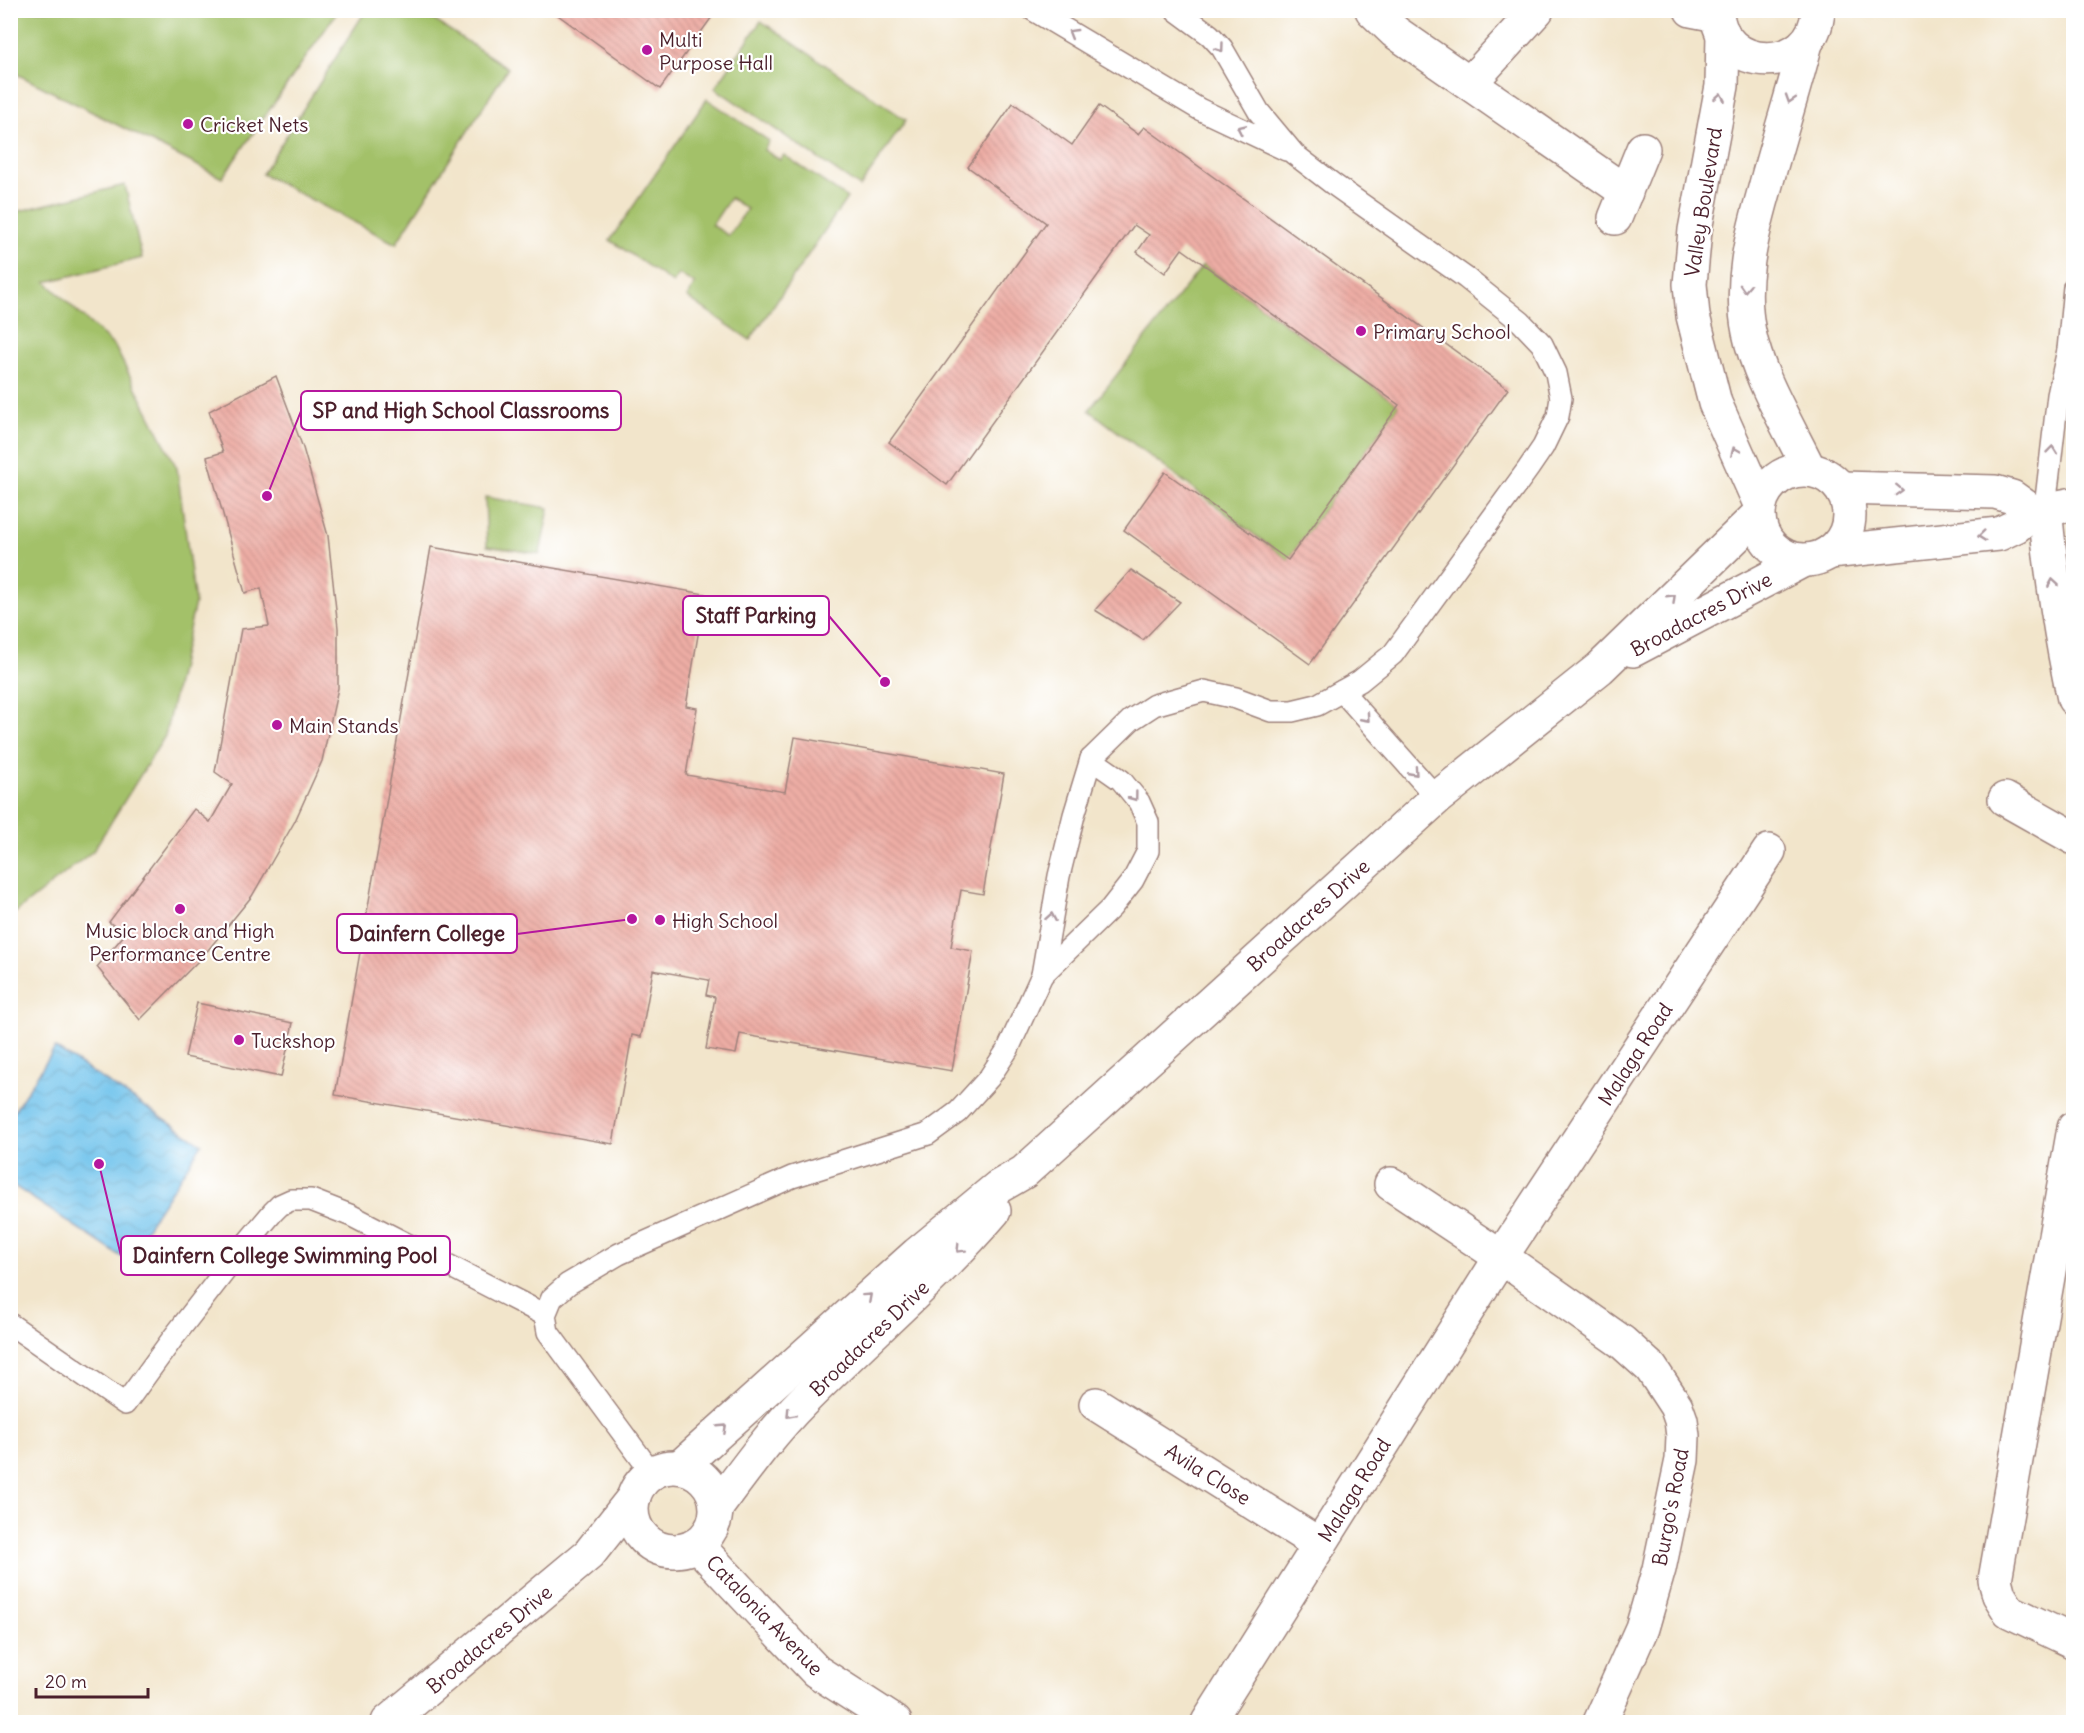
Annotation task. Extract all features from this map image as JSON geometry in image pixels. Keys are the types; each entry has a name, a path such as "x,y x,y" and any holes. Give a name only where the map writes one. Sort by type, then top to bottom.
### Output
{"street":[{"path":"1372,10 1395,32 1470,83 1621,205 1643,149"},
{"path":"1470,83 1537,10"},
{"path":"1818,10 1813,32 1806,43 1778,136 1751,239 1744,292 1749,333 1765,379 1809,470 1821,472 1841,488 1995,492 2051,508 2050,567 2069,660 2073,699"},
{"path":"1712,17 1732,46 1746,55 1761,60 1778,59 1793,53 1806,43"},
{"name":"Valley Boulevard","path":"1712,17 1722,86 1695,230 1690,284 1693,316 1715,403 1759,509"},
{"path":"1707,370 1755,351"},
{"name":"Broadacres Drive","path":"1809,470 1796,470 1783,474 1765,492 1759,509 1760,529 1766,541 1788,558 1999,534 2051,508"},
{"name":"Broadacres Drive","path":"1600,668 1841,542 1850,515 1841,488"},
{"name":"Broadacres Drive","path":"388,1722 589,1554 655,1479 917,1254 998,1187 1024,1172 1437,798 1600,668 1759,509"},
{"path":"2005,799 2073,838"},
{"name":"Malaga Road","path":"1208,1722 1501,1257 1769,851"},
{"path":"2073,1128 1995,1580 1999,1594 2009,1611 2073,1642"},
{"name":"Broadacres Drive","path":"697,1545 708,1535 715,1522 717,1507 781,1425 972,1237 1024,1172"},
{"path":"1391,1184 1501,1257"},
{"name":"Burgo's Road","path":"1501,1257 1622,1342 1651,1368 1676,1406 1681,1420 1682,1460 1659,1569 1642,1628 1600,1722"},
{"name":"Avila Close","path":"1096,1404 1320,1545"},
{"path":"654,1547 643,1538 635,1526 632,1511 655,1479 694,1472 714,1493 717,1507"},
{"path":"589,1554 654,1547 669,1551 683,1551 697,1545"},
{"name":"Catalonia Avenue","path":"697,1545 816,1671 895,1722"}],"lane":[{"path":"655,1479 548,1332 545,1315 552,1298 568,1284 619,1254 792,1178 928,1134 958,1112 989,1078 1008,1049 1042,975 1059,876 1091,759 1131,720 1154,705 1204,691 1236,698 1271,711 1292,711 1317,705 1360,681 1393,654 1538,454 1558,416 1561,398 1556,373 1542,344 1521,322 1467,278 1294,154 1199,109 1033,10"},
{"path":"1176,10 1210,35 1222,48 1260,112 1294,154"},
{"path":"2051,508 2058,395 2071,346 2073,287"},
{"path":"1342,691 1437,798"},
{"path":"1042,975 1111,908 1133,880 1148,851 1148,822 1139,802 1121,780 1091,759"},
{"path":"10,1324 125,1404 218,1279 273,1212 280,1205 300,1199 311,1200 352,1216 545,1315"}],"green space":[{"path":"366,10 420,11 508,68 396,244 262,174"},
{"name":"Cricket Nets","path":"10,11 338,11 222,178 11,71"},
{"path":"761,21 906,120 860,187 715,88"},
{"path":"707,99 769,141 764,150 780,160 784,155 847,198 750,340 687,297 695,284 679,274 673,283 610,240","holes":["730,198 747,209 729,236 712,225"]},
{"path":"125,185 142,258 46,282 115,347 177,468 195,603 165,736 93,851 11,916 11,213"},
{"path":"1203,265 1399,405 1288,560 1089,410"},
{"path":"485,497 549,508 540,554 487,546"}],"water":[{"path":"55,1048 202,1144 126,1260 11,1184 11,1116"}],"building":[{"name":"Multi Purpose Hall","path":"551,10 717,10 660,89"},
{"name":"Primary School","path":"1013,103 1072,145 1099,106 1138,134 1144,127 1508,389 1310,664 1124,530 1165,472 1288,560 1399,405 1182,249 1165,273 1137,252 1149,235 1134,225 947,485 889,442 1046,223 968,167"},
{"path":"276,376 303,448 328,536 338,628 338,688 322,761 295,821 252,896 204,955 140,1020 97,967 125,934 109,922 194,809 210,822 232,784 215,772 241,629 269,626 261,588 245,593 207,457 223,452 209,411"},
{"name":"High School","path":"431,547 705,594 686,706 697,708 686,775 785,792 795,737 1004,774 983,894 961,890 951,947 973,951 952,1071 740,1034 736,1054 706,1049 715,997 706,995 709,980 653,970 641,1037 632,1035 613,1144 335,1095"},
{"path":"1131,570 1180,602 1143,640 1095,610"},
{"name":"Tuckshop","path":"197,1003 293,1023 281,1077 185,1057"}],"place":[{"name":"Multi Purpose Hall","path":"647,50"},
{"name":"Cricket Nets","path":"188,124"},
{"name":"Primary School","path":"1361,331"},
{"name":"SP and High School Classrooms","path":"267,496"},
{"name":"Staff Parking","path":"885,682"},
{"name":"Main Stands","path":"277,725"},
{"name":"Music block and High Performance Centre","path":"180,909"},
{"name":"Dainfern College","path":"632,919"},
{"name":"High School","path":"660,920"},
{"name":"Tuckshop","path":"239,1040"},
{"name":"Dainfern College Swimming Pool","path":"99,1164"}]}
